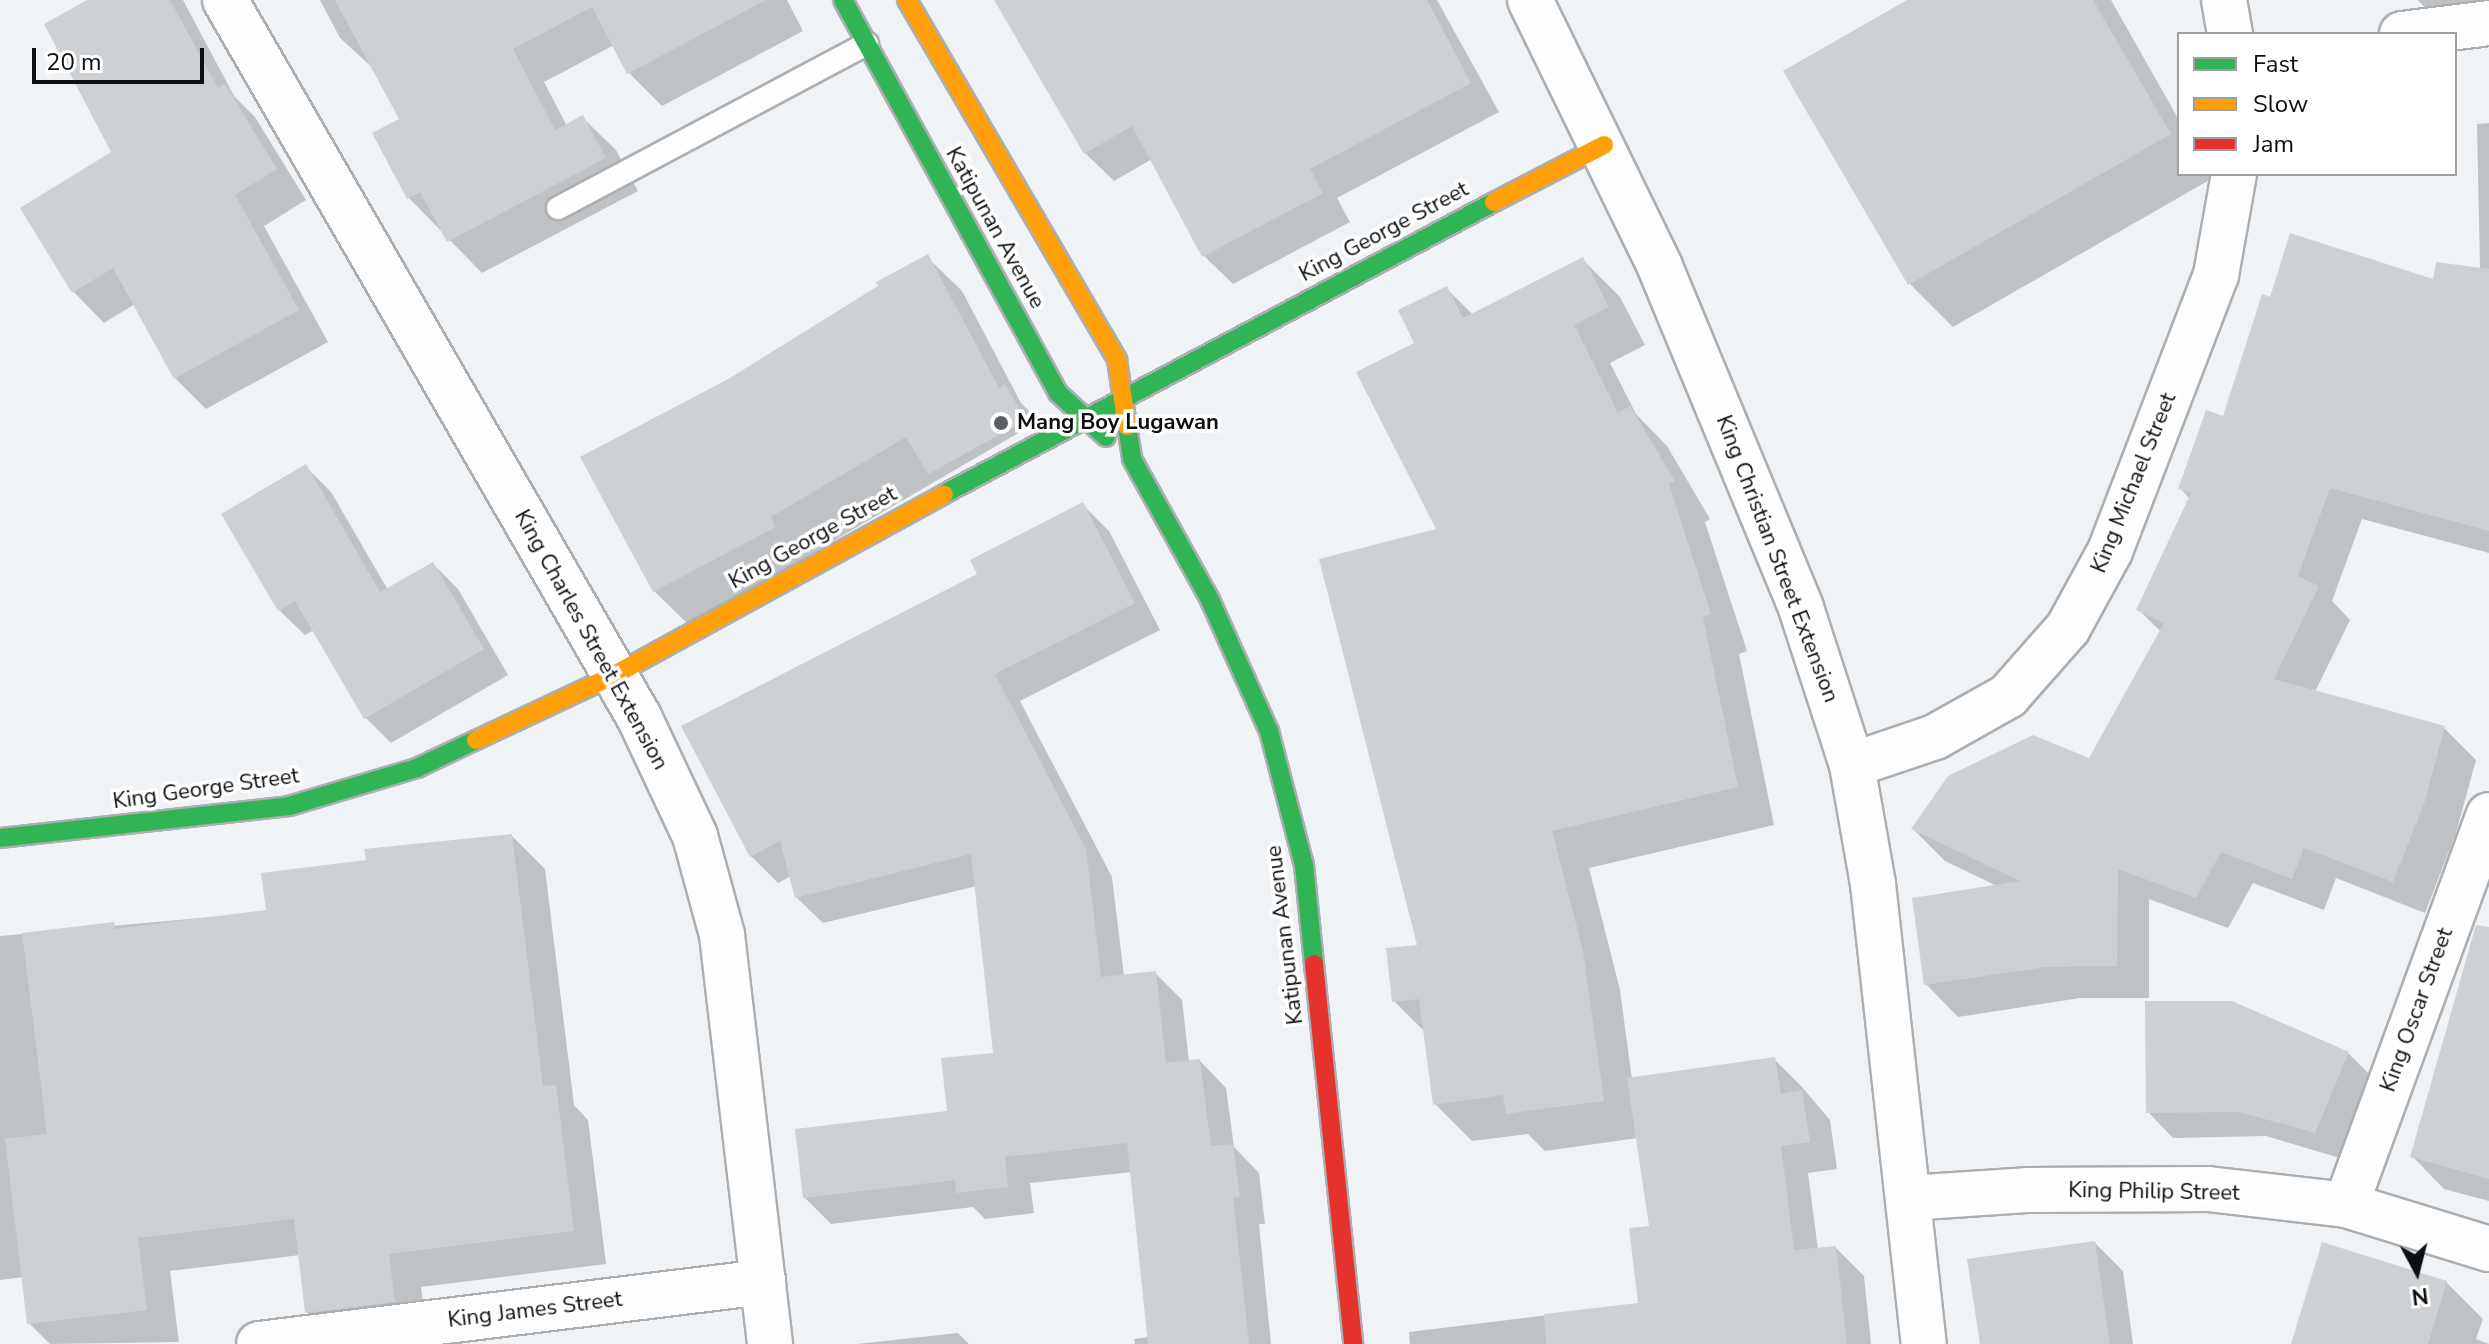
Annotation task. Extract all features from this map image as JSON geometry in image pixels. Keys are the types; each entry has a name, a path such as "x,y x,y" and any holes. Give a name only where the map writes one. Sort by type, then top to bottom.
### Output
{"main road":[{"name":"Katipunan Avenue","path":"843,0 1058,393 1132,459"},
{"name":"Katipunan Avenue","path":"907,0 1117,360 1132,459 1241,664 1290,800 1304,865 1353,1344"},
{"name":"King George Street","path":"0,838 289,806 417,768 614,675 1123,395 1604,145"}],"street":[{"name":"King Charles Street Extension","path":"225,0 639,717 695,836 722,935 770,1344"},
{"name":"King Christian Street Extension","path":"1530,0 1604,145 1660,267 1801,608 1852,765 1873,884 1924,1344"},
{"path":"2224,0 2230,32"},
{"path":"2418,32 2489,23"},
{"name":"King Michael Street","path":"1852,765 1935,737 2008,696 2068,628 2110,551 2216,275 2234,176"},
{"name":"King Oscar Street","path":"2346,1205 2489,815"},
{"name":"King Philip Street","path":"1908,1198 2027,1190 2208,1189 2346,1205 2489,1249"},
{"name":"King James Street","path":"259,1344 763,1282"}],"lane":[{"path":"558,208 867,44"}],"building":[{"path":"87,0 170,0 218,88 225,84 277,169 235,195 299,310 174,379 113,268 72,293 20,208 111,152 44,24"},
{"path":"335,0 766,0 627,74 592,7 513,49 555,130 583,115 606,158 447,242 420,192 407,199 372,133 399,119"},
{"path":"994,0 1427,0 1471,83 1310,169 1323,193 1202,257 1132,126 1084,154"},
{"path":"1907,0 2093,0 2171,134 1908,285 1783,71"},
{"path":"2290,233 2433,279 2436,262 2489,269 2489,531 2330,488 2298,576 2319,586 2274,679 2445,726 2425,801 2393,882 2304,848 2292,879 2221,852 2196,898 2118,869 2117,966 2046,967 1924,985 1912,898 2020,881 1911,829 1948,776 2033,735 2089,758 2164,623 2136,610 2191,493 2178,489 2206,410 2223,416 2262,294 2270,297"},
{"path":"928,254 999,388 1005,384 1026,420 928,474 906,437 771,517 776,527 653,592 580,457 730,378 878,286 876,282"},
{"path":"1583,257 1609,307 1574,325 1618,413 1630,406 1675,481 1669,484 1711,614 1703,617 1738,787 1552,831 1583,951 1604,1101 1506,1114 1503,1095 1433,1105 1419,999 1392,1002 1386,948 1417,945 1319,559 1436,529 1356,372 1414,343 1398,310 1447,286 1463,318"},
{"path":"306,464 380,592 433,562 484,649 364,719 295,601 278,611 221,514"},
{"path":"1083,502 1135,603 995,674 1086,849 1101,977 1156,971 1166,1063 1200,1059 1211,1146 1233,1144 1240,1197 1233,1198 1249,1344 1148,1344 1127,1143 1005,1157 1008,1187 956,1193 955,1180 803,1198 795,1129 947,1111 941,1058 993,1053 971,854 795,898 780,841 750,857 681,726 977,574 970,560"},
{"path":"512,834 543,1086 556,1085 574,1231 389,1254 395,1302 305,1313 294,1219 138,1238 147,1310 27,1324 5,1139 47,1134 22,933 114,922 115,929 266,910 261,873 366,860 364,849"},
{"path":"2476,925 2489,927 2489,1179 2410,1157"},
{"path":"2145,1001 2232,1001 2349,1052 2315,1133 2239,1112 2146,1113"},
{"path":"1775,1057 1781,1094 1802,1090 1810,1142 1781,1146 1794,1250 1836,1246 1847,1344 1546,1344 1544,1314 1638,1303 1629,1228 1649,1226 1627,1078"},
{"path":"2095,1241 2110,1344 1980,1344 1967,1259"},
{"path":"2322,1242 2447,1281 2428,1344 2291,1344"}],"traffic: fast":[{"path":"843,0 1058,393 1106,437"},
{"path":"944,494 1494,202"},
{"path":"1127,426 1132,459 1210,600 1269,731 1304,865 1314,964"},
{"path":"0,838 289,806 417,768 476,740"}],"traffic: slow":[{"path":"907,0 1117,360 1127,426"},
{"path":"1494,202 1604,145"},
{"path":"476,740 614,675 944,494"}],"traffic: jam":[{"path":"1314,964 1353,1344"}],"place":[{"name":"Mang Boy Lugawan","path":"1001,423"}]}
